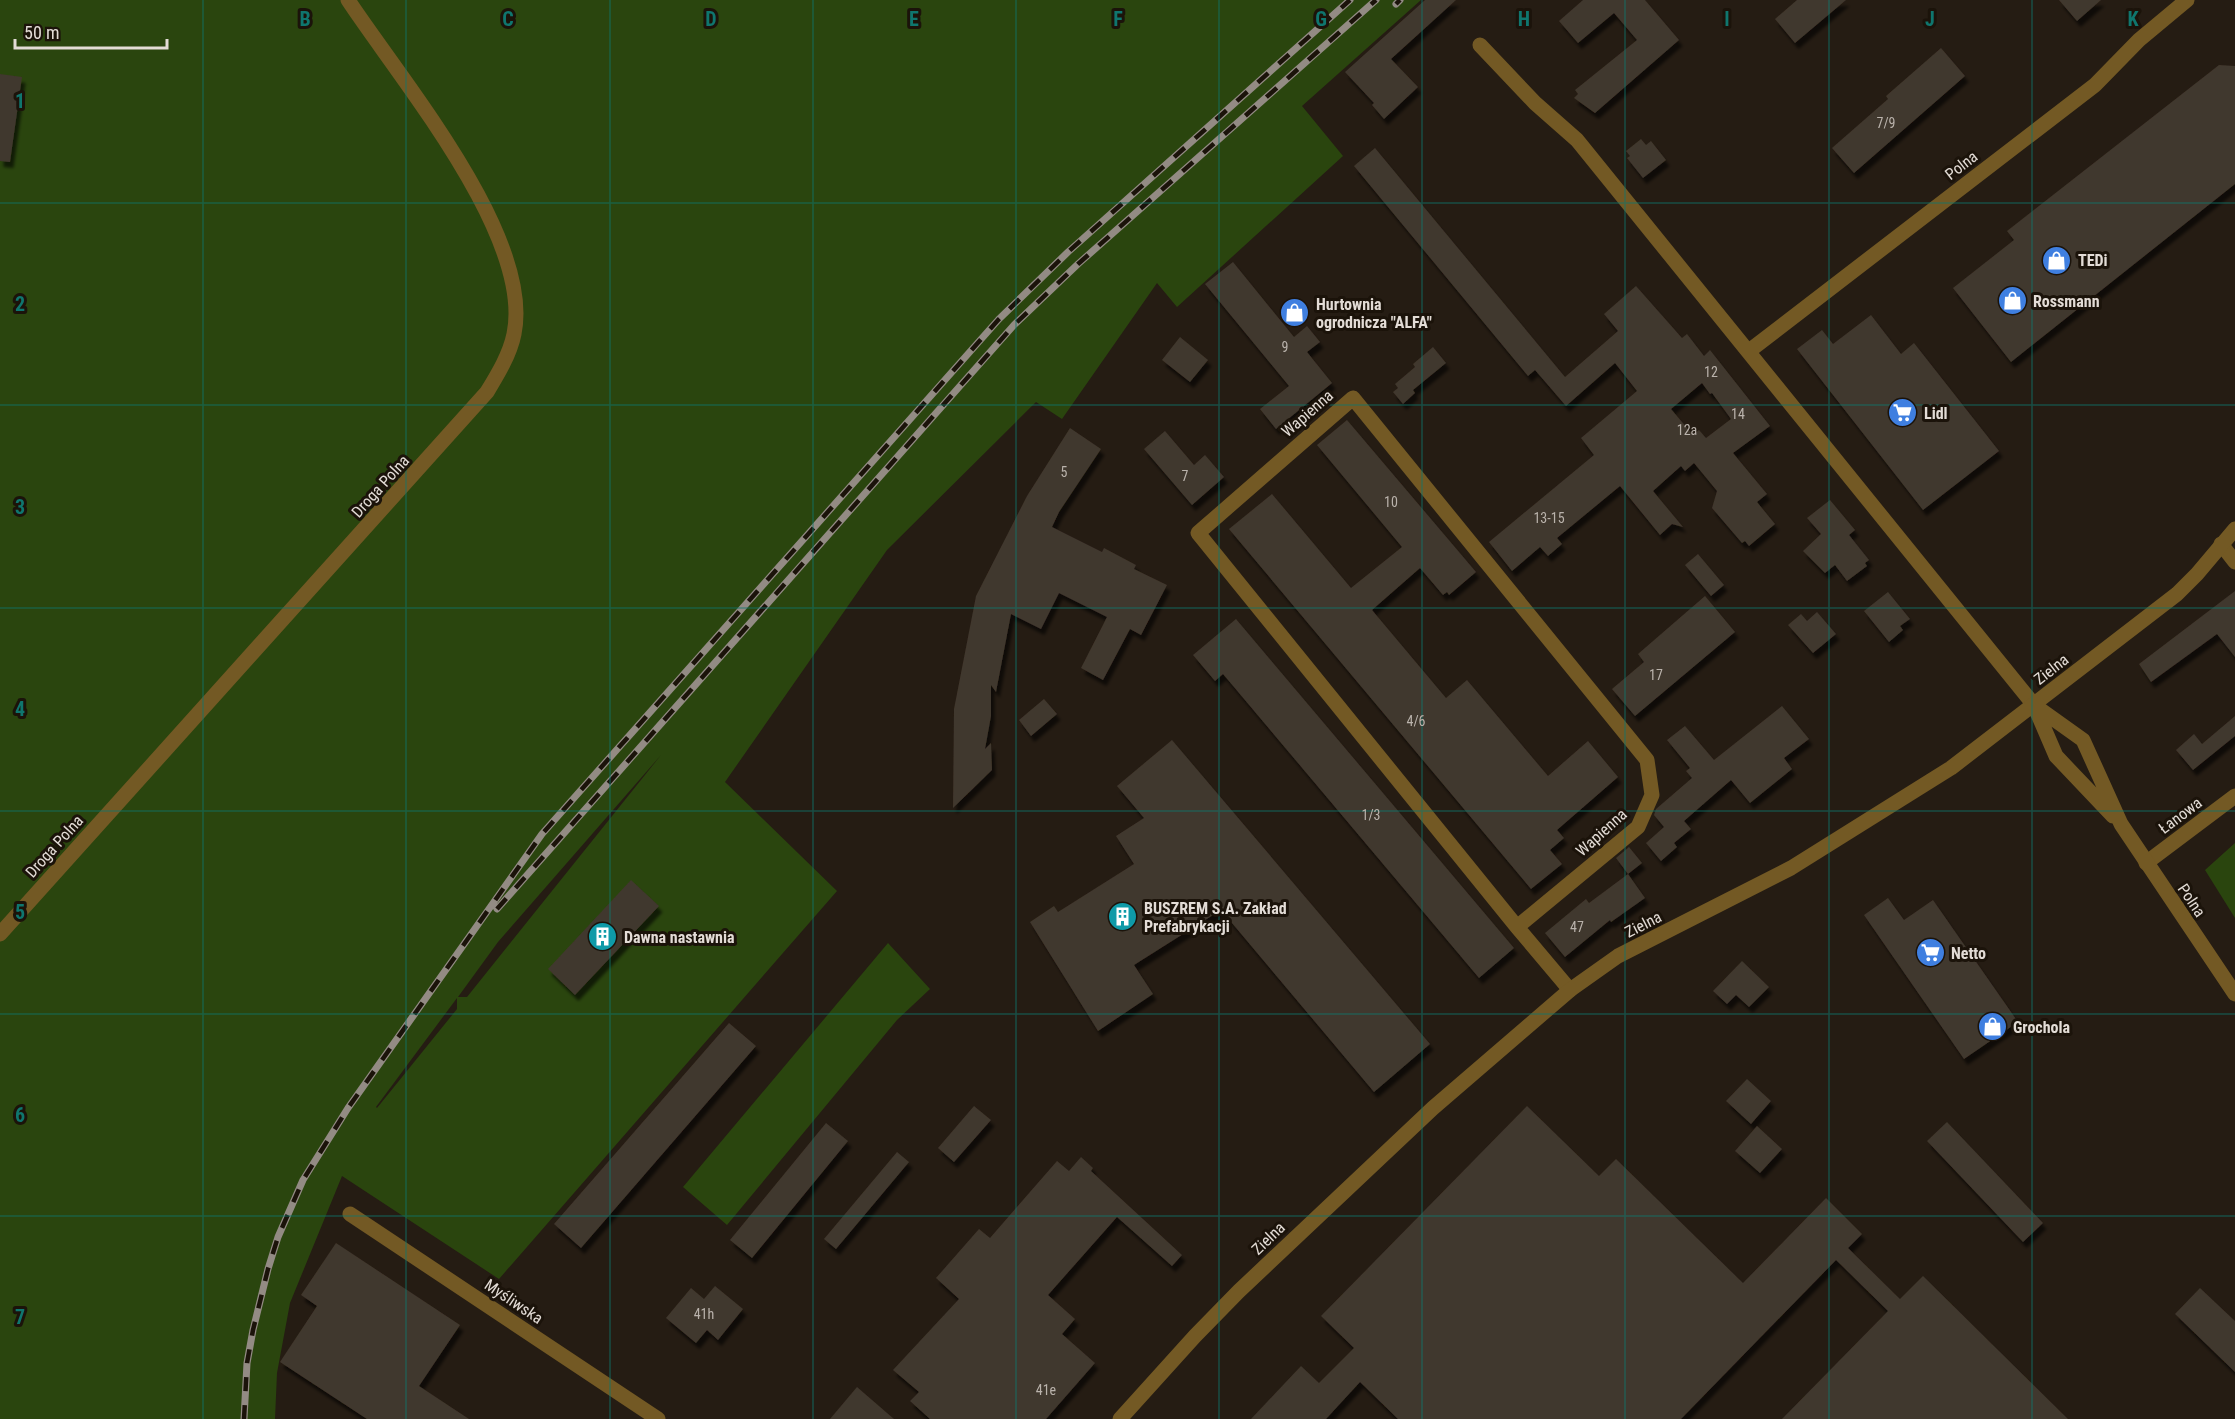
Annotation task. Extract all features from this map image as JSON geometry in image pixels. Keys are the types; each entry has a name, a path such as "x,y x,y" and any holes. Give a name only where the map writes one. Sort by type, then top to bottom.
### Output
{"street":[{"name":"Droga Polna","path":"0,934 487,392 502,367 514,334 516,300 510,270 491,220 479,195 435,126 348,0"},
{"name":"Polna","path":"1749,351 2095,85 2139,40 2187,0"},
{"name":"Polna","path":"1480,45 1536,103 1577,140 2034,705 2056,756 2121,824"},
{"name":"Wapienna","path":"1516,927 1638,827 1652,795 1647,760 1353,398 1198,533 1516,927 1570,990"},
{"name":"Zielna","path":"1120,1419 1195,1336 1247,1283 1433,1107 1570,990 1618,956 1757,887 1842,838 1951,768 2177,594 2235,529"},
{"path":"2221,544 2235,562"},
{"name":"Polna","path":"2034,705 2083,740 2121,824 2235,994"},
{"name":"Łanowa","path":"2146,863 2235,796"},
{"name":"Myśliwska","path":"350,1214 658,1419"}],"green space":[{"path":"0,0 1421,0 1302,106 1343,156 1177,307 1157,283 1062,419 1036,402 887,550 725,782 837,891 499,1279 342,1176 290,1303 277,1373 275,1419 0,1419","holes":["661,755 467,997 458,997 498,942","457,998 457,1009 377,1108 376,1107"]},
{"path":"2235,843 2235,918 2205,870"},
{"path":"888,943 930,989 897,1020 727,1225 683,1187"}],"building":[{"path":"1425,0 1456,0 1391,59 1418,87 1384,119 1372,105 1374,103 1345,72"},
{"path":"1583,0 1645,0 1679,40 1595,113 1574,98 1578,94 1575,90 1637,40 1614,13 1578,43 1559,21"},
{"path":"1797,0 1846,0 1795,43 1775,19"},
{"path":"2059,0 2101,0 2077,21"},
{"path":"1941,48 1965,76 1854,173 1832,148 1888,99 1886,96"},
{"path":"2219,65 2235,66 2235,184 2011,362 1953,288 2014,240 2007,231"},
{"path":"0,74 22,77 10,162 0,161"},
{"path":"1641,139 1646,145 1651,141 1666,160 1643,178 1627,158 1630,156 1626,151"},
{"path":"1375,148 1565,377 1618,331 1604,314 1636,286 1682,338 1687,334 1704,356 1710,350 1770,426 1733,453 1767,494 1757,502 1775,524 1749,546 1745,541 1742,543 1712,508 1717,491 1694,463 1685,471 1681,466 1653,491 1683,527 1672,524 1660,535 1620,486 1557,538 1562,544 1548,556 1540,547 1512,571 1489,542 1594,455 1581,438 1637,391 1615,363 1566,406 1535,370 1528,376 1354,166","holes":["1702,383 1710,394 1712,393 1731,419 1706,438 1699,430 1693,435 1671,409"]},
{"path":"1233,262 1294,337 1307,326 1320,342 1307,352 1332,383 1276,429 1260,409 1289,386 1205,284"},
{"name":"Lidl","path":"1871,315 1901,354 1914,343 1999,451 1923,510 1797,349 1822,330 1833,344"},
{"path":"1180,337 1208,360 1190,382 1162,360"},
{"path":"1433,347 1446,363 1413,390 1415,393 1403,404 1393,392 1398,388 1395,384"},
{"path":"1347,420 1476,572 1449,595 1447,592 1443,595 1420,568 1372,610 1446,698 1467,680 1548,776 1588,741 1618,777 1557,830 1564,838 1550,850 1562,864 1531,889 1229,529 1272,494 1351,588 1402,547 1317,445"},
{"path":"1070,428 1101,449 1059,512 1052,527 1102,552 1104,548 1136,565 1134,569 1167,585 1141,635 1130,629 1103,680 1081,668 1107,617 1059,593 1041,629 1011,614 996,692 991,685 991,716 985,749 991,743 992,770 953,808 954,709 976,596 1027,496"},
{"path":"1165,431 1194,465 1205,455 1224,477 1192,505 1144,449"},
{"path":"1830,500 1855,530 1849,535 1869,560 1865,563 1867,566 1847,581 1835,565 1825,573 1803,551 1821,534 1807,518"},
{"path":"1698,554 1724,585 1711,596 1685,565"},
{"path":"2235,591 2235,657 2217,634 2151,682 2139,664"},
{"path":"1888,592 1910,619 1900,626 1903,630 1889,642 1864,611"},
{"path":"1705,596 1735,632 1635,716 1612,689 1644,662 1638,654"},
{"path":"1817,612 1836,634 1813,653 1788,625 1801,614 1807,621"},
{"path":"1236,619 1514,948 1479,978 1223,674 1215,681 1193,655"},
{"path":"1044,699 1057,714 1031,736 1019,720"},
{"path":"1782,706 1809,739 1784,758 1792,769 1750,803 1731,780 1684,821 1691,829 1674,843 1677,847 1661,861 1646,843 1664,827 1654,815 1656,809 1692,778 1686,771 1690,768 1667,740 1685,726 1714,760"},
{"path":"2235,716 2235,736 2193,770 2176,750 2194,734 2202,744"},
{"name":"BUSZREM S.A. Zakład Prefabrykacji","path":"1172,740 1430,1044 1374,1092 1221,910 1134,965 1153,994 1098,1031 1030,922 1054,906 1058,912 1134,864 1116,836 1144,818 1117,786"},
{"path":"1629,847 1642,863 1628,874 1616,858"},
{"path":"1628,874 1645,898 1611,922 1610,920 1565,957 1545,933 1586,899 1589,903"},
{"name":"Dawna nastawnia","path":"631,880 659,906 575,995 548,969"},
{"name":"Netto","path":"1888,898 1904,920 1933,900 2018,1022 1964,1059 1864,915"},
{"path":"1742,961 1769,987 1749,1007 1736,995 1727,1004 1713,991"},
{"path":"729,1023 756,1046 581,1248 554,1224"},
{"path":"1747,1079 1771,1101 1751,1124 1726,1101"},
{"path":"974,1106 991,1120 954,1162 938,1148"},
{"path":"1527,1106 1599,1176 1616,1159 1743,1283 1826,1198 1862,1234 1848,1248 1900,1299 1923,1276 2068,1419 1782,1419 1888,1311 1836,1260 1681,1419 1398,1419 1360,1382 1326,1419 1251,1419 1301,1366 1319,1383 1354,1348 1321,1316"},
{"path":"1947,1122 2043,1223 2023,1242 1927,1141"},
{"path":"826,1123 848,1141 752,1258 730,1240"},
{"path":"1757,1126 1782,1149 1760,1173 1735,1151"},
{"path":"897,1152 909,1162 836,1249 824,1239"},
{"path":"1081,1157 1093,1168 1091,1171 1182,1255 1172,1266 1117,1217 1048,1295 1075,1319 1062,1334 1095,1363 1046,1419 930,1419 910,1401 919,1392 893,1370 959,1299 936,1278 979,1229 990,1238 1057,1161 1069,1171"},
{"path":"336,1243 460,1325 419,1386 469,1419 367,1419 280,1362 317,1306 301,1295"},
{"path":"715,1286 743,1309 718,1340 707,1330 696,1343 666,1318 691,1288 704,1299"},
{"path":"2200,1288 2235,1321 2235,1372 2175,1314"},
{"path":"857,1387 894,1419 830,1419"}],"railway":[{"path":"244,1419 247,1363 268,1269 278,1237 303,1180 348,1108 542,834 999,319 1068,252 1350,0"},
{"path":"497,909 1014,325 1078,264 1376,0"},
{"path":"1396,4 1400,0"}],"place":[{"name":"TEDi","path":"2057,260"},
{"name":"Rossmann","path":"2012,301"},
{"name":"Hurtownia ogrodnicza \"ALFA\"","path":"1295,313"},
{"name":"Lidl","path":"1903,413"},
{"name":"BUSZREM S.A. Zakład Prefabrykacji","path":"1123,917"},
{"name":"Dawna nastawnia","path":"603,937"},
{"name":"Netto","path":"1930,953"},
{"name":"Grochola","path":"1992,1027"}]}
